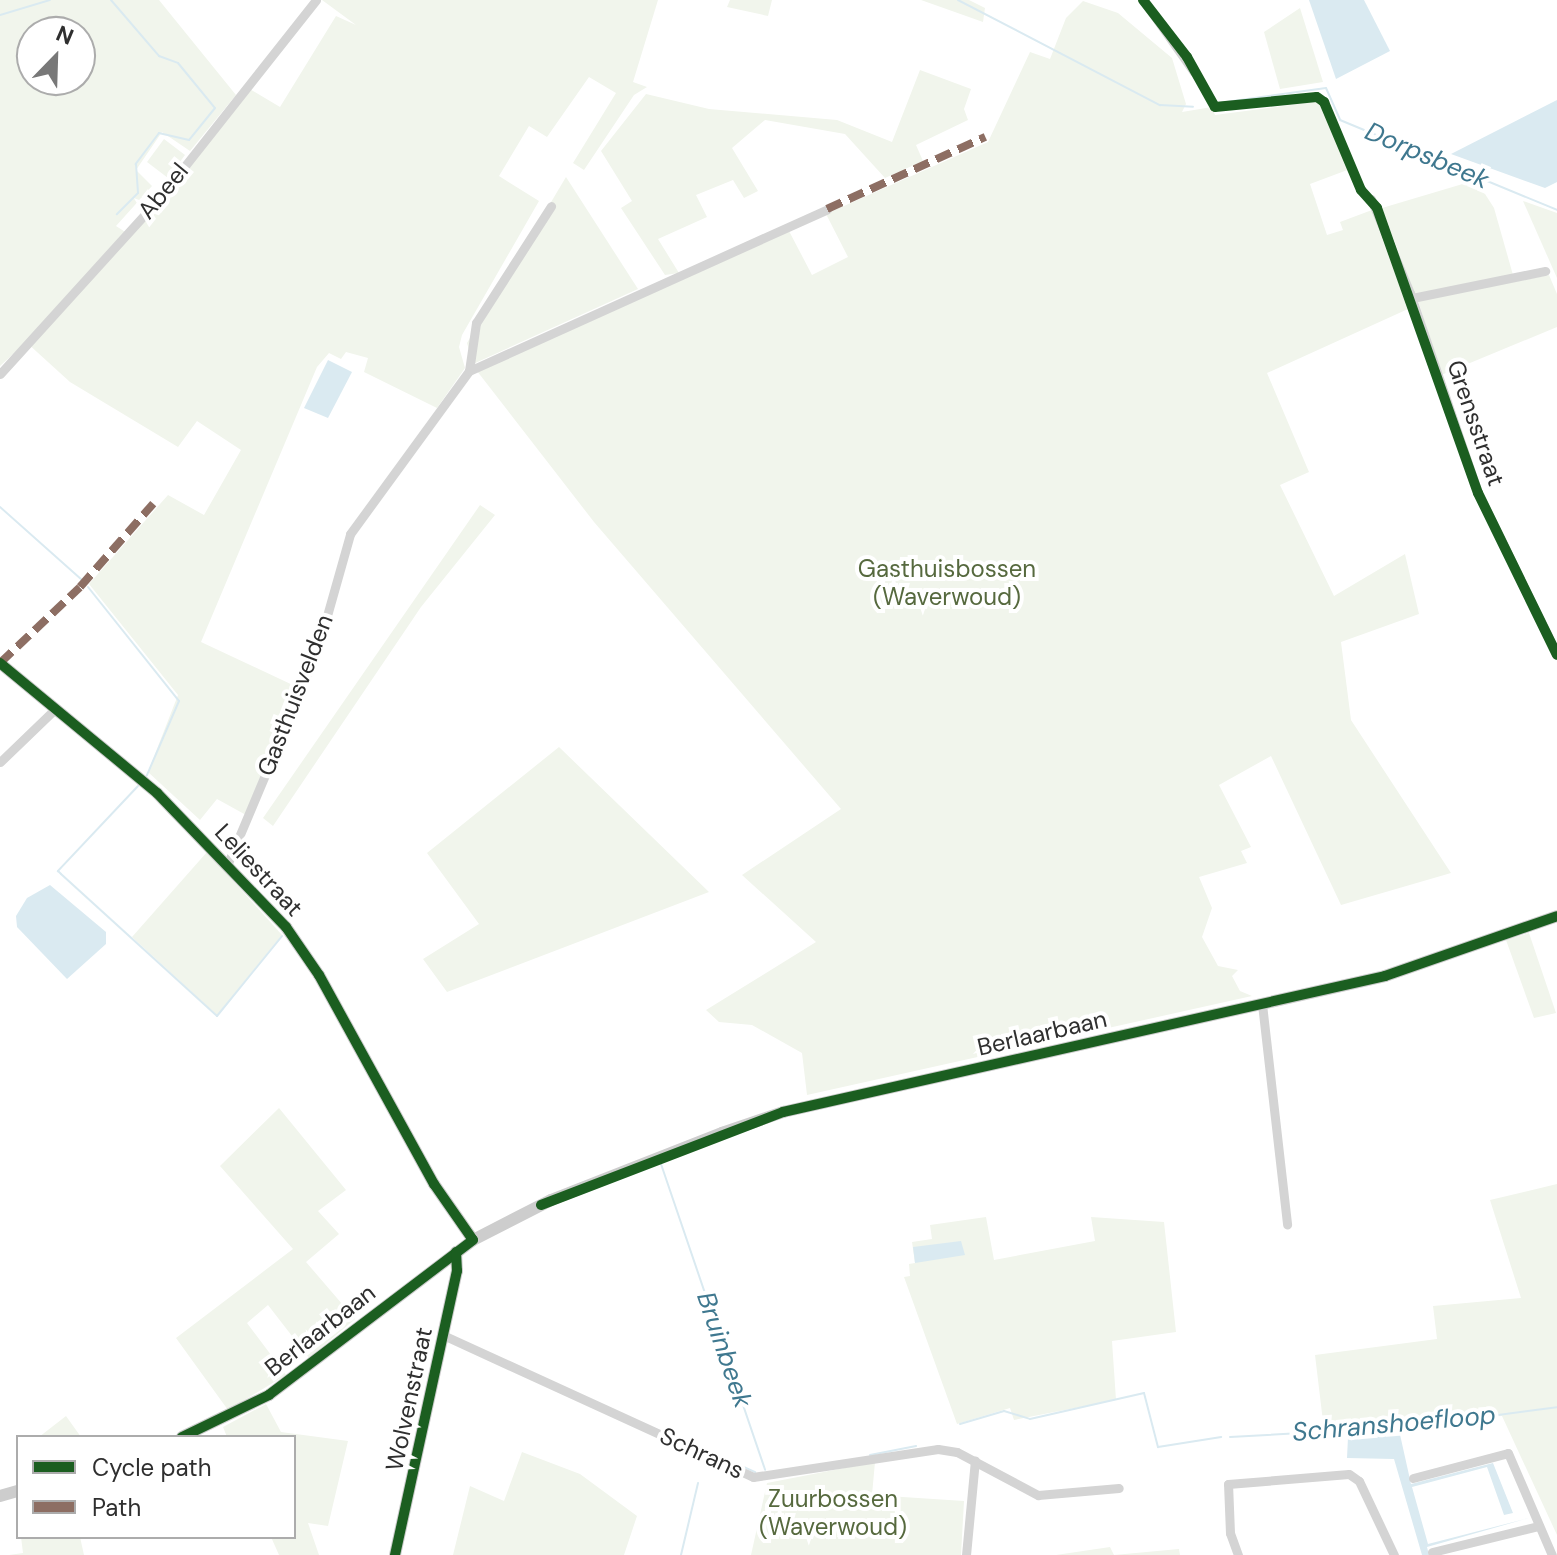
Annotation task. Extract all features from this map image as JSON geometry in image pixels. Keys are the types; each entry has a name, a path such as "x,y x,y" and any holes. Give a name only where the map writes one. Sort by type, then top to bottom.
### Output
{"street":[{"name":"Abeel","path":"0,374 158,200 316,0"},
{"path":"1143,0 1194,72"},
{"name":"Grensstraat","path":"1371,199 1412,298 1478,493 1557,655"},
{"name":"Gasthuisvelden","path":"228,863 317,651 350,534 469,371 476,323 551,206"},
{"name":"Gasthuisvelden","path":"469,371 827,209"},
{"path":"1412,298 1545,271"},
{"name":"Leliestraat","path":"0,663 157,793 228,863 286,927 319,975 434,1184 473,1240"},
{"path":"0,762 55,709"},
{"name":"Berlaarbaan","path":"186,1435 269,1395 473,1240 551,1200 783,1112 1385,976 1557,916"},
{"path":"1262,1004 1287,1225"},
{"name":"Wolvenstraat","path":"395,1555 457,1271 456,1252"},
{"name":"Schrans","path":"443,1335 753,1477 764,1479 922,1450 948,1449 975,1460 1038,1495 1119,1488"},
{"path":"1413,1478 1508,1453 1552,1555"},
{"path":"966,1555 975,1460"},
{"path":"1238,1555 1230,1533 1228,1484 1349,1474 1359,1481 1394,1555"},
{"path":"1432,1552 1539,1526"}],"green space":[{"path":"0,0 159,0 236,95 190,151 162,132 136,170 152,186 116,226 130,235 248,88 280,107 336,16 356,25 322,0 658,0 633,82 647,87 634,95 584,170 573,163 616,93 589,77 547,137 529,126 499,176 539,201 462,335 459,347 465,368 437,408 364,372 368,358 346,352 341,359 329,353 317,367 201,642 297,687 246,815 217,799 200,820 148,772 178,695 89,584 168,495 204,515 241,450 197,421 178,447 70,382 26,342 0,366"},
{"path":"730,0 772,0 768,16 727,7"},
{"path":"921,0 969,0 985,8 983,22"},
{"name":"Gasthuisbossen (Waverwoud)","path":"1083,1 1118,13 1172,58 1186,104 1182,112 1212,107 1215,115 1321,101 1350,169 1310,184 1327,235 1343,230 1340,222 1372,210 1408,309 1267,373 1309,472 1280,485 1334,596 1405,554 1419,614 1341,642 1351,720 1451,873 1341,905 1271,756 1219,785 1251,847 1241,851 1247,863 1199,877 1212,908 1202,937 1218,966 1238,970 1232,976 1240,991 1252,996 807,1095 802,1053 752,1025 719,1022 706,1010 816,942 742,875 841,809 594,522 477,371 789,231 812,275 848,257 826,214 988,142 1030,52 1050,59 1066,18"},
{"path":"1300,8 1323,82 1280,89 1264,32"},
{"path":"920,70 971,89 964,109 968,120 916,145 923,161 885,178 845,134 765,120 732,148 758,191 744,198 733,180 696,195 707,217 658,239 679,273 665,275 621,208 632,201 601,151 646,94 709,109 837,120 892,142"},
{"path":"164,139 185,155 168,178 147,162"},
{"path":"566,177 638,289 473,364 467,343"},
{"path":"1466,183 1478,183 1494,208 1513,275 1414,294 1382,208"},
{"path":"1523,201 1557,213 1557,278"},
{"path":"1549,275 1557,294 1557,327 1441,375 1418,300"},
{"path":"480,505 495,515 421,607 273,826 263,818"},
{"path":"559,747 709,892 447,992 423,959 479,924 427,853"},
{"path":"207,852 282,935 217,1015 132,937"},
{"path":"1529,933 1556,1013 1534,1018 1506,940"},
{"path":"279,1108 346,1190 318,1211 339,1234 306,1262 355,1319 309,1358 268,1305 247,1323 286,1375 228,1410 176,1338 293,1249 220,1166"},
{"path":"1557,1184 1557,1535 1502,1416 1324,1430 1315,1355 1437,1339 1433,1306 1521,1298 1490,1200"},
{"path":"986,1217 994,1260 1095,1241 1091,1217 1164,1222 1176,1332 1112,1341 1116,1400 1014,1420 1010,1408 957,1424 904,1277 910,1276 909,1264 915,1263 912,1242 932,1239 930,1225"},
{"path":"266,1404 281,1432 348,1441 328,1526 308,1523 319,1555 279,1555 272,1539 296,1539 296,1435 226,1435 223,1427"},
{"path":"66,1416 80,1435 42,1435"},
{"path":"522,1452 580,1474 637,1516 624,1555 453,1555 470,1486 504,1501"},
{"name":"Zuurbossen (Waverwoud)","path":"875,1462 872,1495 964,1501 961,1555 751,1555 767,1483"},
{"path":"21,1539 80,1539 84,1555 9,1555 23,1553"},
{"path":"1110,1547 1114,1555 1056,1555"},
{"path":"1179,1549 1180,1555 1114,1555"}],"shaded area":[{"path":"1309,0 1364,0 1390,51 1336,79"},
{"path":"1557,100 1557,182 1545,188 1451,154"},
{"path":"328,360 352,372 328,418 304,408"},
{"path":"50,885 106,932 106,944 67,979 17,927 16,916 27,898"},
{"path":"961,1241 965,1255 915,1263 913,1247"},
{"path":"1399,1430 1411,1484 1493,1463 1513,1513 1504,1515 1487,1467 1412,1487 1428,1544 1529,1518 1427,1547 1429,1555 1422,1555 1394,1459 1347,1458 1348,1437 1354,1431"}],"waterway":[{"path":"0,15 50,0"},
{"path":"111,0 159,56 178,63 215,108 189,140 159,133 136,164 138,193 117,214"},
{"name":"Dorpsbeek","path":"958,0 1160,105 1193,107"},
{"name":"Dorpsbeek","path":"1219,103 1326,88 1340,120 1557,210"},
{"path":"0,507 83,581"},
{"path":"88,587 179,701 147,775"},
{"path":"138,786 58,871 217,1016 282,936"},
{"name":"Bruinbeek","path":"661,1164 765,1470"},
{"name":"Schranshoefloop","path":"960,1424 1004,1411 1030,1419 1144,1393 1158,1447 1221,1437"},
{"name":"Schranshoefloop","path":"1230,1437 1408,1427 1557,1407"},
{"name":"Schranshoefloop","path":"870,1455 916,1446"},
{"name":"Bruinbeek","path":"706,1450 755,1472"},
{"name":"Bruinbeek","path":"681,1555 698,1483"}],"marked path":[{"path":"827,209 985,137"},
{"path":"0,663 80,587 153,504"}],"cycle path":[{"path":"1143,0 1187,57 1215,107 1317,97 1324,102 1361,190 1377,208 1478,493 1557,655"},
{"path":"0,663 157,793 286,927 319,975 434,1184 473,1240 269,1395 186,1435"},
{"path":"541,1205 783,1112 1385,976 1557,916"},
{"path":"395,1555 457,1271 456,1252"}]}
